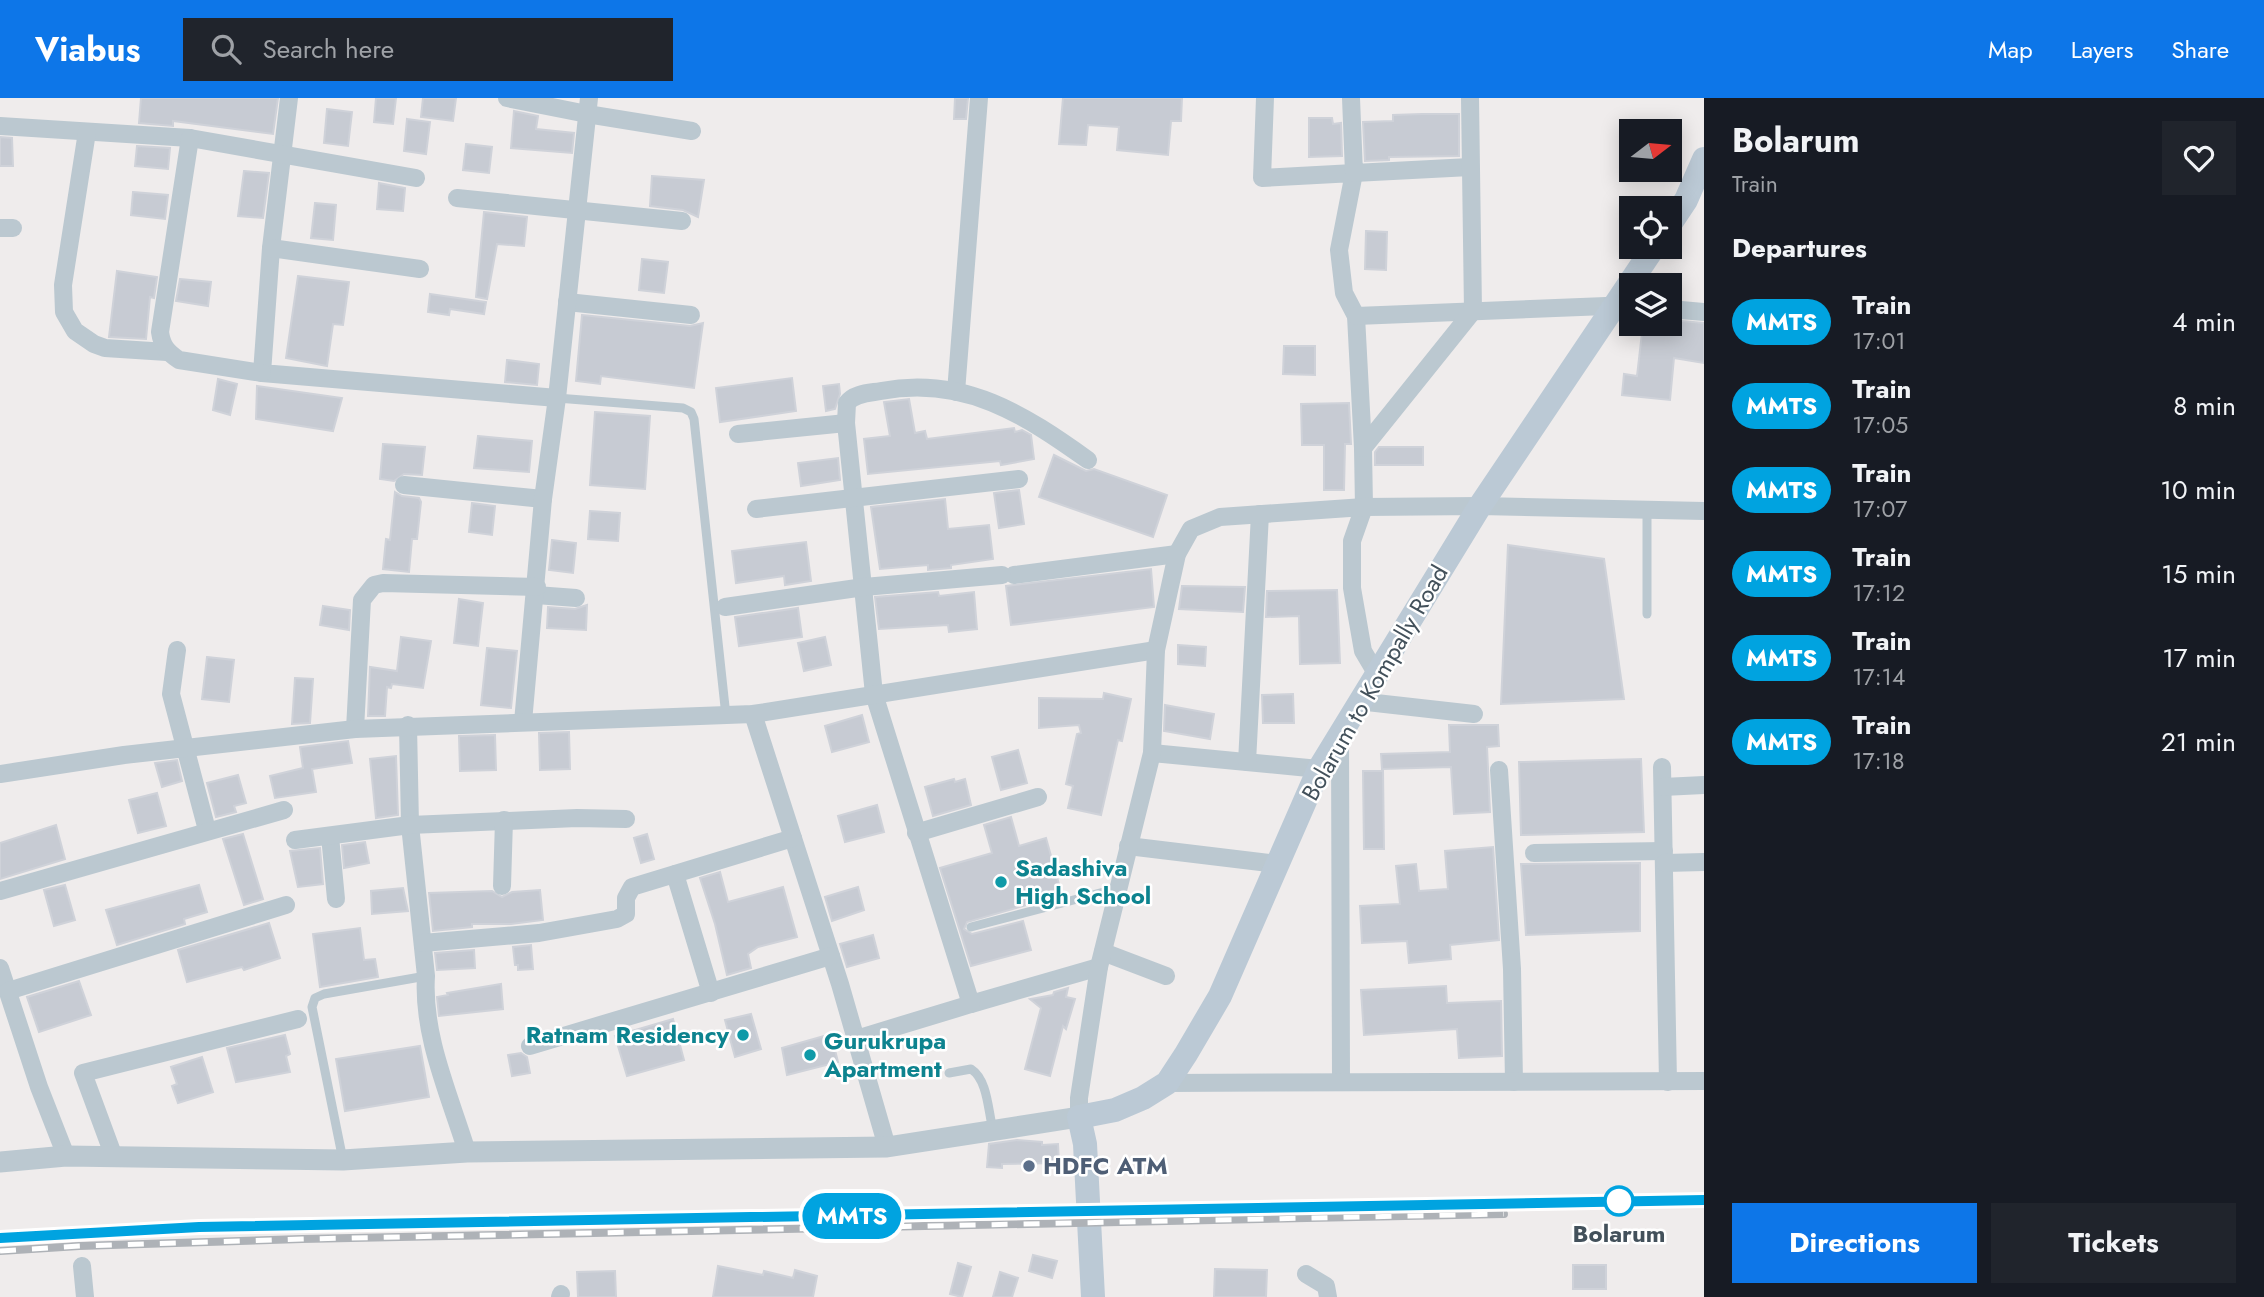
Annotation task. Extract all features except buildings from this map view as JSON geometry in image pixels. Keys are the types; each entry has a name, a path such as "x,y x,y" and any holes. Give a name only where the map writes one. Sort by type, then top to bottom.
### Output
{"main road":[{"path":"1682,213 1695,201 1704,159"},
{"name":"Bolarum to Kompally Road","path":"1079,1117 1115,1110 1143,1098 1167,1083 1220,996 1319,769 1480,506 1619,310"},
{"path":"1079,1117 1085,1144 1093,1297"}],"street":[{"path":"262,373 271,248 289,98"},
{"path":"507,98 588,106 692,131"},
{"path":"956,392 979,98"},
{"path":"1265,98 1262,177 1470,167"},
{"path":"1351,98 1354,173 1339,250 1343,293 1356,316 1363,448 1364,507 1352,541 1352,588 1363,651 1376,673"},
{"path":"1363,448 1473,311 1470,98"},
{"path":"523,722 537,591 543,499 558,398 588,106"},
{"path":"0,126 190,138 416,178"},
{"path":"87,132 63,285 64,312 75,331 94,344 105,348 167,352 178,359 262,373 558,398"},
{"path":"167,352 160,332 190,138"},
{"path":"457,198 682,221"},
{"path":"271,248 420,270"},
{"path":"567,302 691,315"},
{"path":"1356,316 1619,304"},
{"path":"1682,310 1704,312"},
{"path":"971,1004 874,694 846,423 847,403 855,396 895,388 956,392 995,402 1040,426 1088,460"},
{"path":"738,433 846,423"},
{"path":"756,509 1019,480"},
{"path":"404,485 543,499"},
{"path":"0,1162 66,1156 343,1160 467,1152 887,1147 1079,1117 1079,1098 1101,960 1152,753 1156,650 1177,554 1191,529 1220,517 1364,507 1480,506 1704,512"},
{"path":"1247,762 1261,514"},
{"path":"725,607 864,587 1008,575 1177,554"},
{"path":"355,729 362,600 374,585 383,583 537,591 576,598"},
{"path":"177,650 171,694 207,830"},
{"path":"0,774 187,748 355,729 753,714 1156,650"},
{"path":"1359,701 1474,714"},
{"path":"753,714 831,956 887,1147"},
{"path":"408,726 410,825 426,976 424,997 428,1021 467,1152"},
{"path":"1340,737 1341,1082"},
{"path":"1152,753 1319,769"},
{"path":"1662,766 1668,1082"},
{"path":"1499,770 1512,969 1514,1082"},
{"path":"1663,787 1704,785"},
{"path":"916,833 1038,797"},
{"path":"0,891 284,810"},
{"path":"295,840 410,825 504,820 626,819"},
{"path":"502,886 504,820"},
{"path":"330,836 337,900"},
{"path":"422,943 539,933 617,919 626,914 626,898 632,887 793,838"},
{"path":"1128,846 1277,864"},
{"path":"1534,853 1665,857 1704,862"},
{"path":"675,874 711,993"},
{"path":"8,991 286,905"},
{"path":"530,1046 831,956"},
{"path":"856,1039 1101,960 1166,976"},
{"path":"0,968 38,1087 66,1156"},
{"path":"114,1157 83,1073 298,1019"},
{"path":"1167,1083 1704,1081"},
{"path":"82,1266 85,1297"},
{"path":"1306,1274 1326,1286 1328,1297"}],"lane":[{"path":"558,398 683,408 691,412 694,419 726,716"},
{"path":"1647,510 1647,614"},
{"path":"971,928 1119,888"},
{"path":"343,1160 312,1007 315,998 324,994 426,976"},
{"path":"949,1073 971,1069 976,1072 981,1081 993,1131"}],"railway":[{"path":"0,1238 199,1227 1704,1200"},
{"path":"0,1251 302,1239 1504,1214"}],"train":[{"name":"MMTS","path":"0,1238 199,1227 1704,1200"}],"place":[{"name":"Sadashiva High School","path":"1001,882"},
{"name":"Ratnam Residency","path":"743,1035"},
{"name":"Gurukrupa Apartment","path":"810,1055"},
{"name":"HDFC ATM","path":"1029,1166"},
{"name":"Bolarum","path":"1619,1201"}]}
